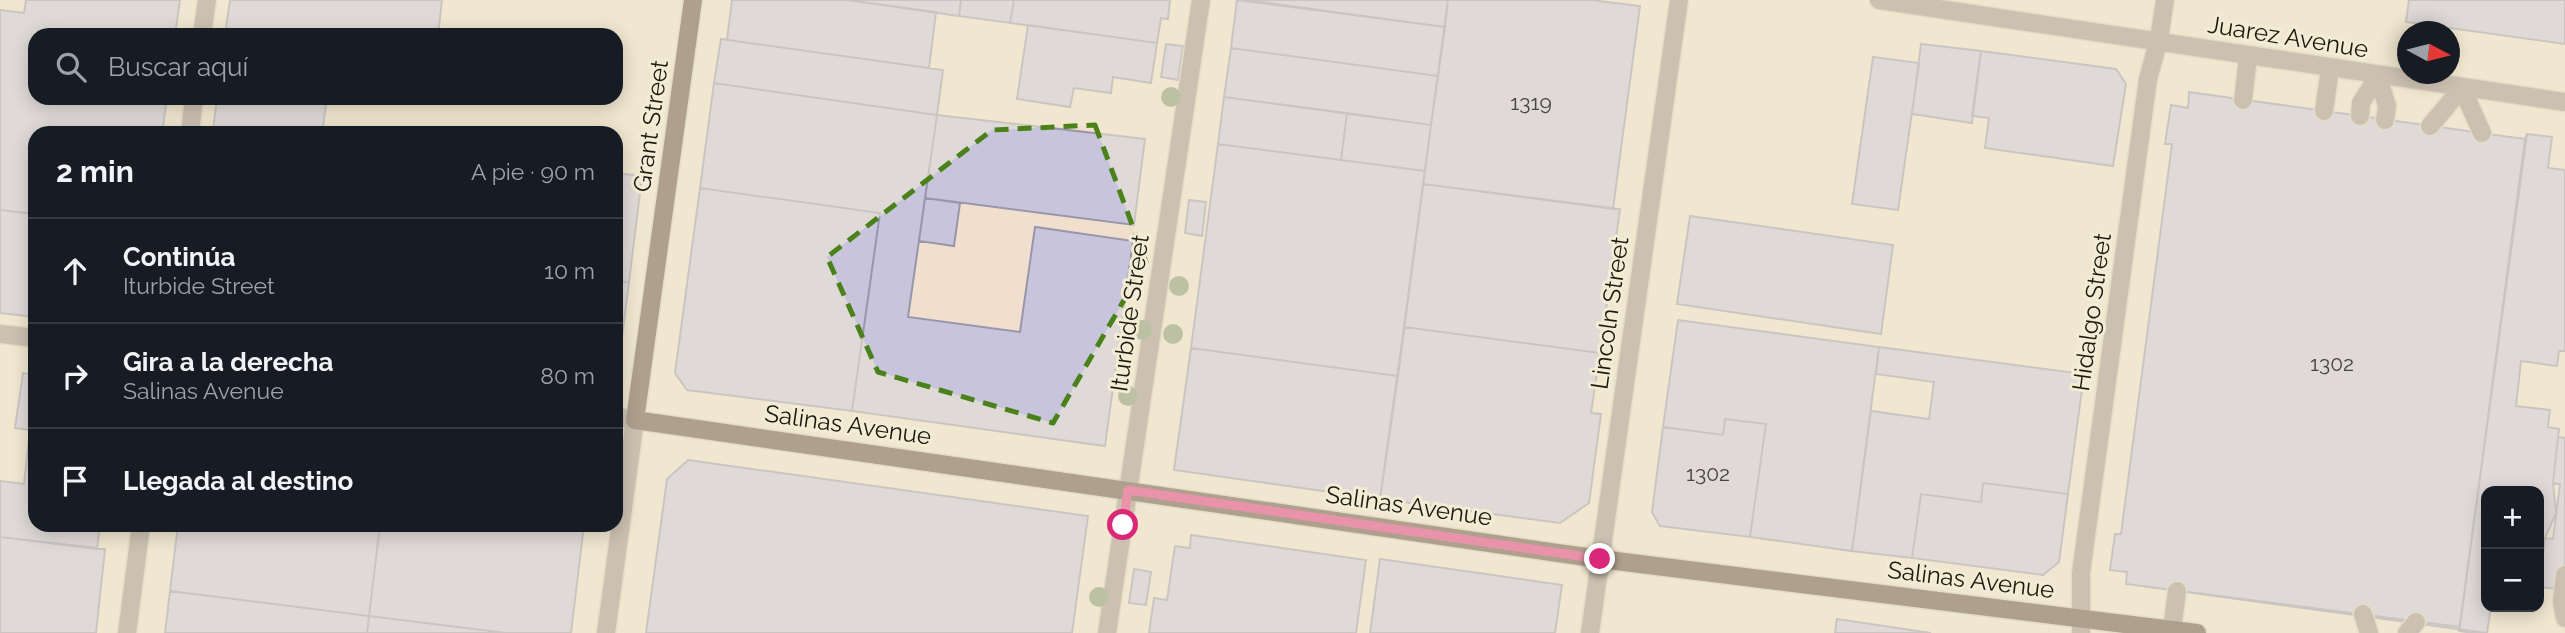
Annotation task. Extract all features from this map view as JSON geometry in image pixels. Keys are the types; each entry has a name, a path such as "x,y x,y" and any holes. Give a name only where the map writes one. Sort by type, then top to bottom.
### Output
{"main road":[{"name":"Grant Street","path":"635,420 693,0"},
{"name":"Salinas Avenue","path":"635,420 2082,626 2197,633"}],"street":[{"path":"203,28 207,0"},
{"name":"Iturbide Street","path":"1107,633 1201,0"},
{"name":"Lincoln Street","path":"1590,633 1679,0"},
{"name":"Juarez Avenue","path":"1879,0 2159,39 2248,57 2565,102"},
{"name":"Hidalgo Street","path":"2082,626 2083,559 2148,79 2159,39 2165,0"},
{"path":"2243,100 2248,57"},
{"path":"2325,111 2330,69"},
{"path":"2360,116 2361,103 2378,76"},
{"path":"2378,76 2387,106 2385,120"},
{"path":"2430,125 2462,88 2483,133"},
{"path":"191,126 193,105"},
{"path":"0,334 28,337"},
{"name":"Salinas Avenue","path":"623,418 635,420"},
{"name":"Grant Street","path":"623,508 635,420"},
{"path":"127,633 140,532"},
{"name":"Grant Street","path":"606,633 620,532"},
{"path":"2565,575 2561,602 2565,618"},
{"path":"2172,630 2177,591"},
{"path":"2363,614 2369,633"}],"highlighted area":[{"path":"1095,125 1146,262 1053,423 878,372 827,257 992,130"}],"shaded area":[{"path":"0,0 2565,0 2565,633 0,633"}],"building":[{"path":"26,0 180,0 176,28 28,28 28,105 166,105 163,126 28,126 28,213 0,210 0,10 24,13"},
{"path":"230,0 442,0 439,28 226,28"},
{"path":"732,0 847,0 936,12 929,68 727,40"},
{"path":"847,0 961,0 959,16"},
{"path":"961,0 1014,0 1010,23 959,16"},
{"path":"1014,0 1170,0 1168,19 1161,18 1157,43 1010,23"},
{"path":"1237,0 1445,27 1438,76 1231,48"},
{"path":"1246,0 1448,0 1445,27"},
{"path":"1448,0 1591,0 1640,6 1613,209 1423,184"},
{"path":"2409,0 2565,0 2565,44 2460,29 2460,21 2406,21"},
{"path":"1028,25 1157,43 1151,83 1113,77 1111,93 1074,88 1070,107 1017,99"},
{"path":"721,39 943,70 937,115 714,83"},
{"path":"1166,44 1183,46 1178,80 1161,77"},
{"path":"1921,44 1981,51 1972,123 1912,114"},
{"path":"1231,48 1438,76 1431,125 1224,97"},
{"path":"1981,51 2116,69 2126,84 2113,166 1985,148 1989,118 1972,116"},
{"path":"1873,57 1919,63 1898,210 1852,204"},
{"path":"714,83 937,115 908,317 1020,332 1035,227 1133,241 1105,446 852,411 880,213 700,188"},
{"path":"2189,92 2525,139 2527,134 2552,137 2548,168 2565,170 2565,351 2559,351 2557,366 2521,361 2516,406 2550,410 2548,427 2559,429 2553,483 2556,513 2544,546 2544,486 2481,486 2481,612 2490,612 2487,633 2126,584 2127,572 2110,570 2115,534 2121,534 2172,144 2165,144 2171,105 2188,108"},
{"path":"2189,92 2525,139 2460,627 2126,584 2127,572 2110,570 2115,534 2121,534 2172,144 2165,144 2171,105 2188,108"},
{"path":"1224,97 1347,113 1341,160 1218,144"},
{"path":"216,105 326,105 323,126 214,126"},
{"path":"1347,113 1431,125 1425,171 1341,160"},
{"path":"937,115 1145,139 1134,225 925,198"},
{"path":"2527,134 2552,137 2548,168 2565,170 2565,351 2559,351 2557,366 2521,361 2516,406 2550,410 2548,427 2559,429 2553,483 2556,513 2544,546 2544,486 2481,486 2481,612 2490,612 2487,633 2459,631"},
{"path":"1218,144 1425,171 1398,376 1191,348"},
{"path":"623,174 642,176 629,282 623,282"},
{"path":"1423,184 1620,209 1600,353 1404,327"},
{"path":"700,188 880,213 852,411 687,390 675,373"},
{"path":"925,198 960,203 954,246 919,241"},
{"path":"1189,200 1206,202 1202,236 1185,233"},
{"path":"0,210 28,213 28,316 0,313"},
{"path":"1690,216 1893,245 1881,334 1677,304"},
{"path":"623,282 629,282 623,329"},
{"path":"1678,320 1879,347 1852,551 1750,537 1766,424 1725,419 1723,435 1663,427"},
{"path":"1404,327 1600,353 1591,413 1601,414 1589,503 1560,523 1380,499"},
{"path":"1879,347 2084,374 2068,494 1983,483 1981,502 1921,494 1912,558 1852,551 1871,411 1929,419 1934,382 1876,374"},
{"path":"1191,348 1398,376 1380,499 1174,470"},
{"path":"23,373 28,374 28,430 15,428"},
{"path":"1725,419 1766,424 1750,537 1660,526 1652,512 1663,427 1723,435"},
{"path":"2558,437 2565,438 2565,590 2544,588 2545,538 2553,539 2560,484 2553,483"},
{"path":"28,448 28,532 99,532 97,549 0,537 0,481 24,484"},
{"path":"688,460 1088,516 1072,633 646,633 667,479"},
{"path":"1983,483 2068,494 2059,562 2043,575 1912,558 1921,494 1981,502"},
{"path":"177,532 379,532 369,616 170,591"},
{"path":"379,532 583,532 571,633 506,633 369,616"},
{"path":"1191,535 1366,560 1356,633 1149,633 1154,598 1167,600 1175,546 1190,548"},
{"path":"0,537 105,549 96,633 0,633"},
{"path":"1380,559 1562,585 1555,633 1370,633"},
{"path":"1134,569 1151,572 1146,605 1129,603"},
{"path":"170,591 369,616 367,633 165,633"},
{"path":"369,616 506,633 367,633"},
{"path":"1837,619 1931,633 1835,633"}],"route":[{"path":"1123,525 1128,490 1600,559"}]}
